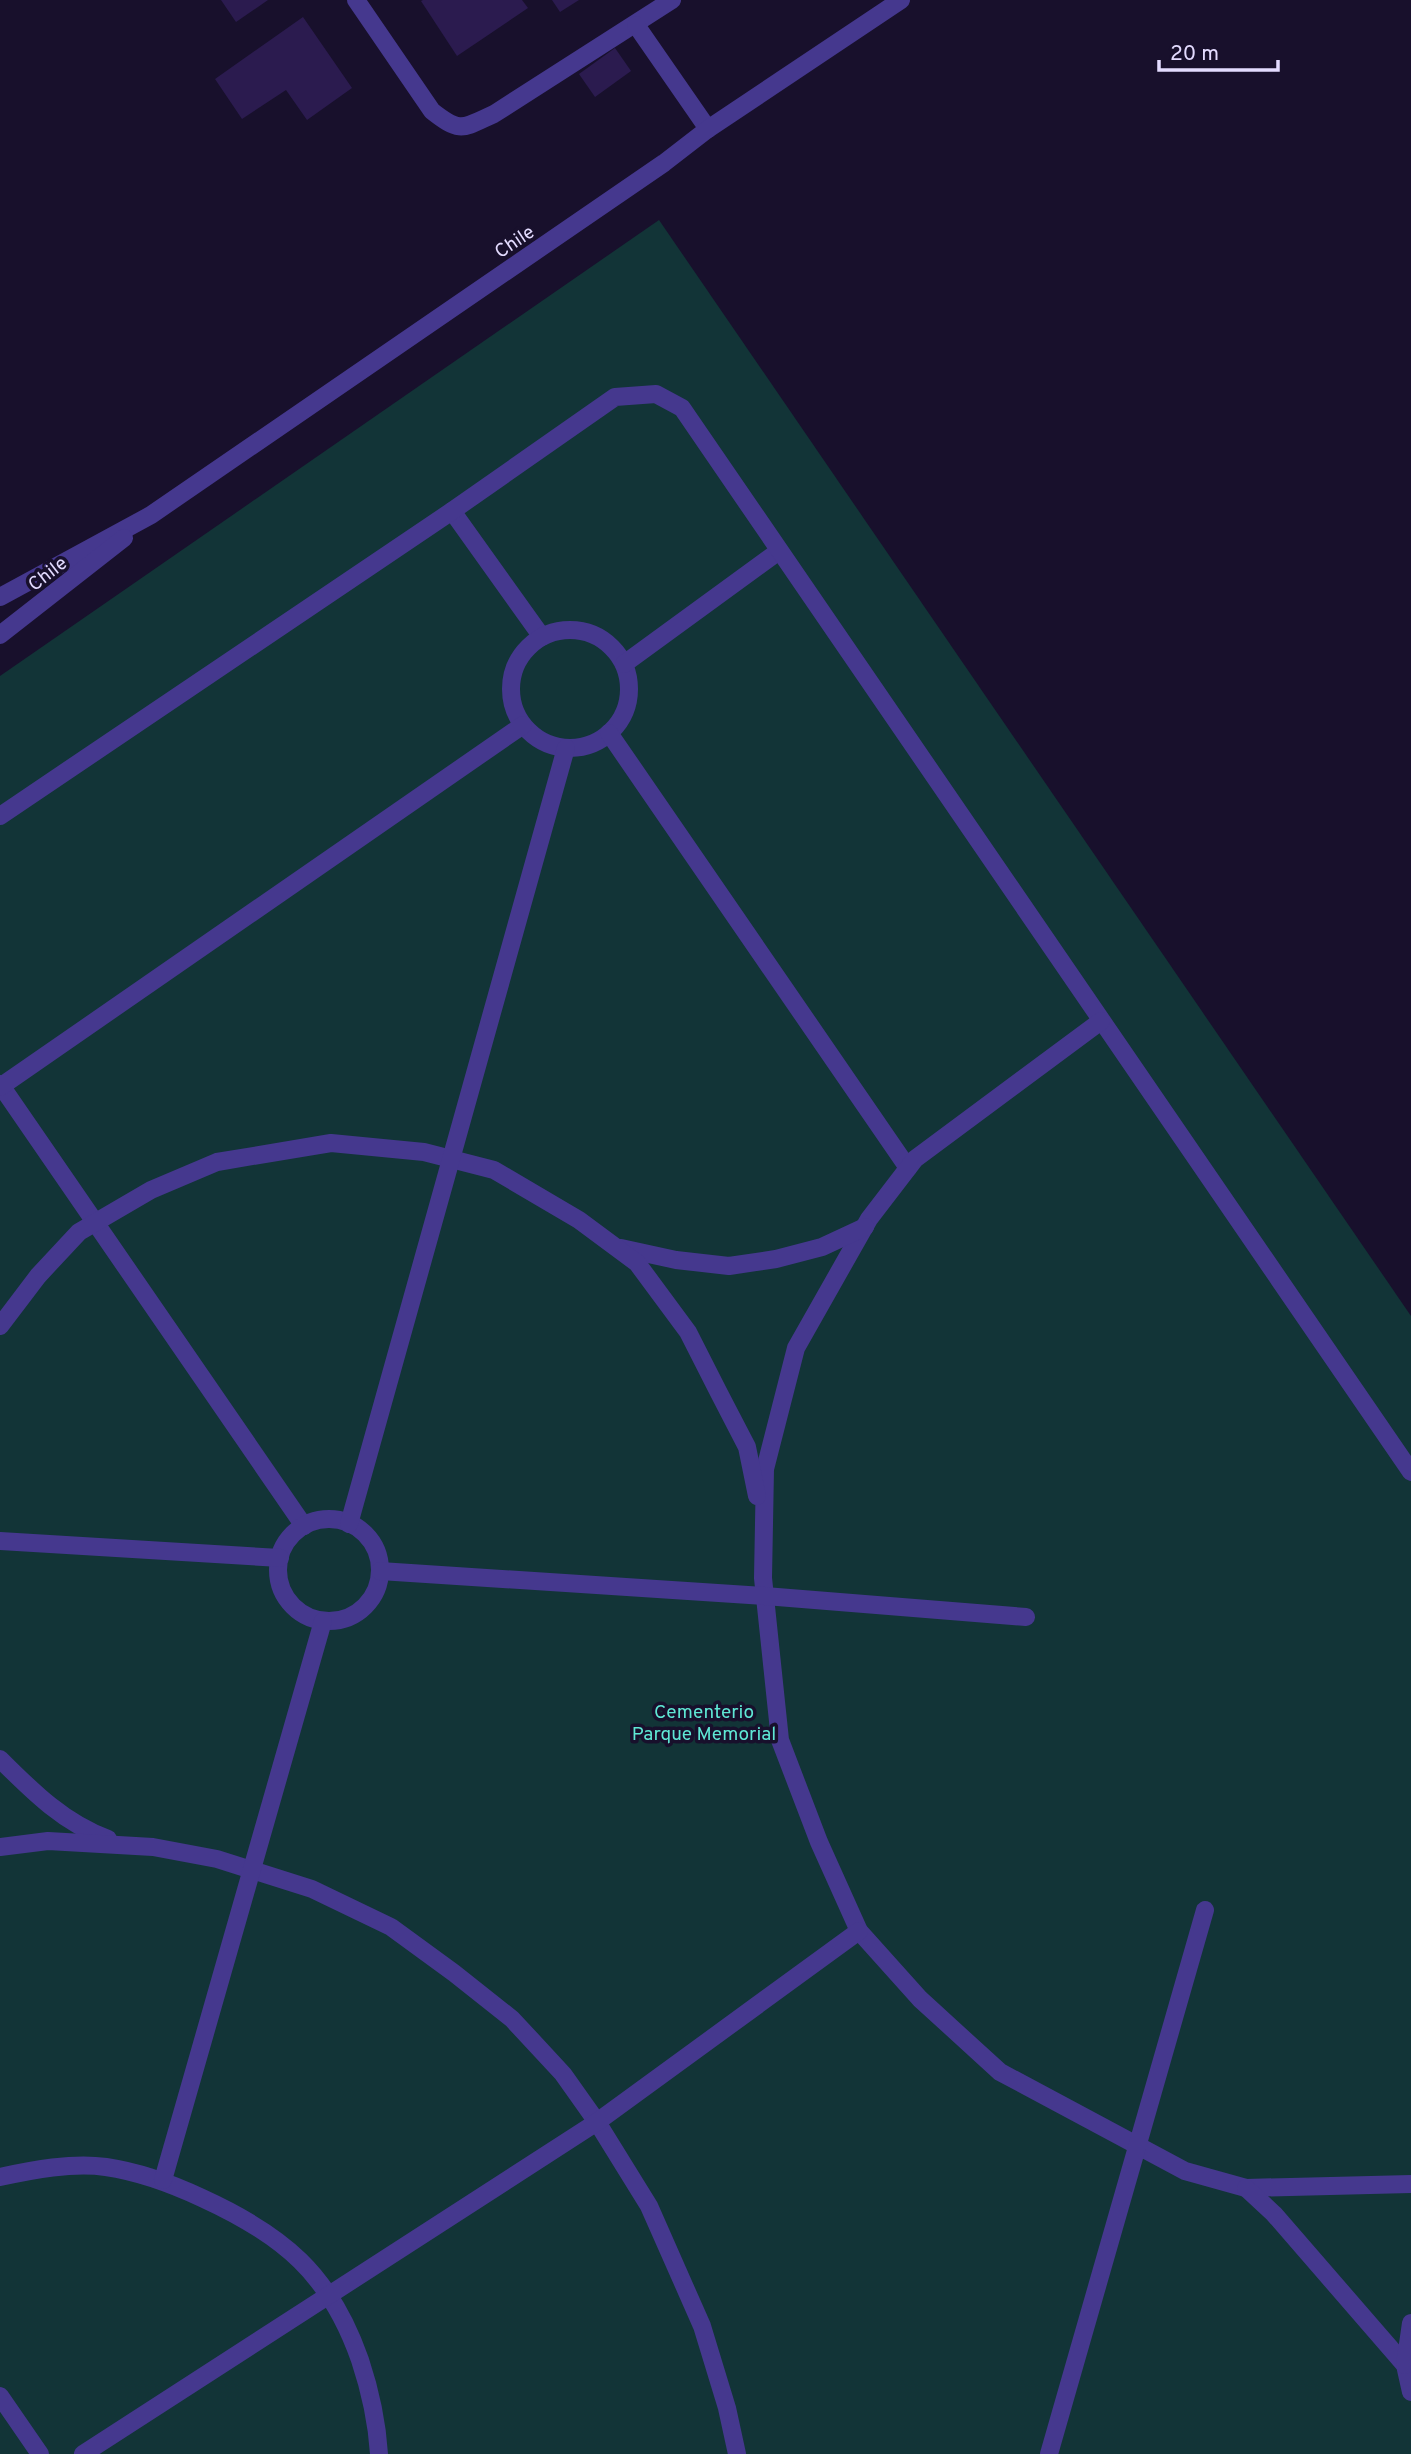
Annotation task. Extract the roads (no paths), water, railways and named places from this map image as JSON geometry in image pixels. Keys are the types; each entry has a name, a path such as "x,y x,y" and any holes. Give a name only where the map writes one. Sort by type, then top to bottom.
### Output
{"street":[{"path":"356,0 432,111 449,124 463,128 494,114 672,0"},
{"name":"Chile","path":"0,597 151,515 664,163 708,129 901,0"},
{"path":"636,25 708,129"},
{"path":"0,816 452,511 615,397 656,394 682,408 1411,1472"},
{"path":"452,511 542,637"},
{"name":"Chile","path":"0,635 100,559 151,515"},
{"path":"624,664 779,551"},
{"path":"557,631 589,633 603,640 624,664 628,678 626,708 619,722 596,742 582,747 550,745 535,737 523,725 515,710 511,693 513,676 519,660 529,647 542,637 557,631"},
{"path":"304,1526 0,1085 523,725"},
{"path":"609,733 908,1168"},
{"path":"349,1524 566,748"},
{"path":"1101,1021 915,1159 865,1227 796,1348 765,1469 765,1596 780,1740 819,1842 859,1931 920,1999 1000,2072 1185,2171 1246,2188 1411,2185"},
{"path":"0,1326 38,1276 79,1233 151,1190 217,1162 331,1143 424,1152 494,1170 579,1220 637,1264 688,1332 747,1447 764,1527"},
{"path":"613,1245 676,1260 729,1266 776,1259 822,1247 865,1227"},
{"path":"327,1520 349,1524 362,1531 372,1542 380,1571 377,1588 369,1603 356,1615 340,1621 323,1621 306,1616 292,1605 278,1575 285,1545 293,1534 304,1526 327,1520"},
{"path":"0,1542 280,1558"},
{"path":"380,1571 765,1596 1026,1617"},
{"path":"163,2180 323,1621"},
{"path":"0,1759 39,1798 84,1830 124,1845"},
{"path":"0,1847 48,1841 153,1847 217,1859 312,1889 391,1927 512,2019 563,2074 597,2122 649,2206 702,2326 727,2408 737,2454"},
{"path":"1049,2454 1205,1910"},
{"path":"83,2454 597,2122 859,1931"},
{"path":"0,2176 41,2168 103,2166 163,2180 236,2213 279,2241 330,2294 349,2330 369,2388 379,2454"},
{"path":"1246,2188 1274,2214 1405,2365"},
{"path":"1411,2323 1405,2365 1411,2392"},
{"path":"0,2396 40,2454"}],"park label":[{"name":"Cementerio Parque Memorial","path":"704,1722"}]}
